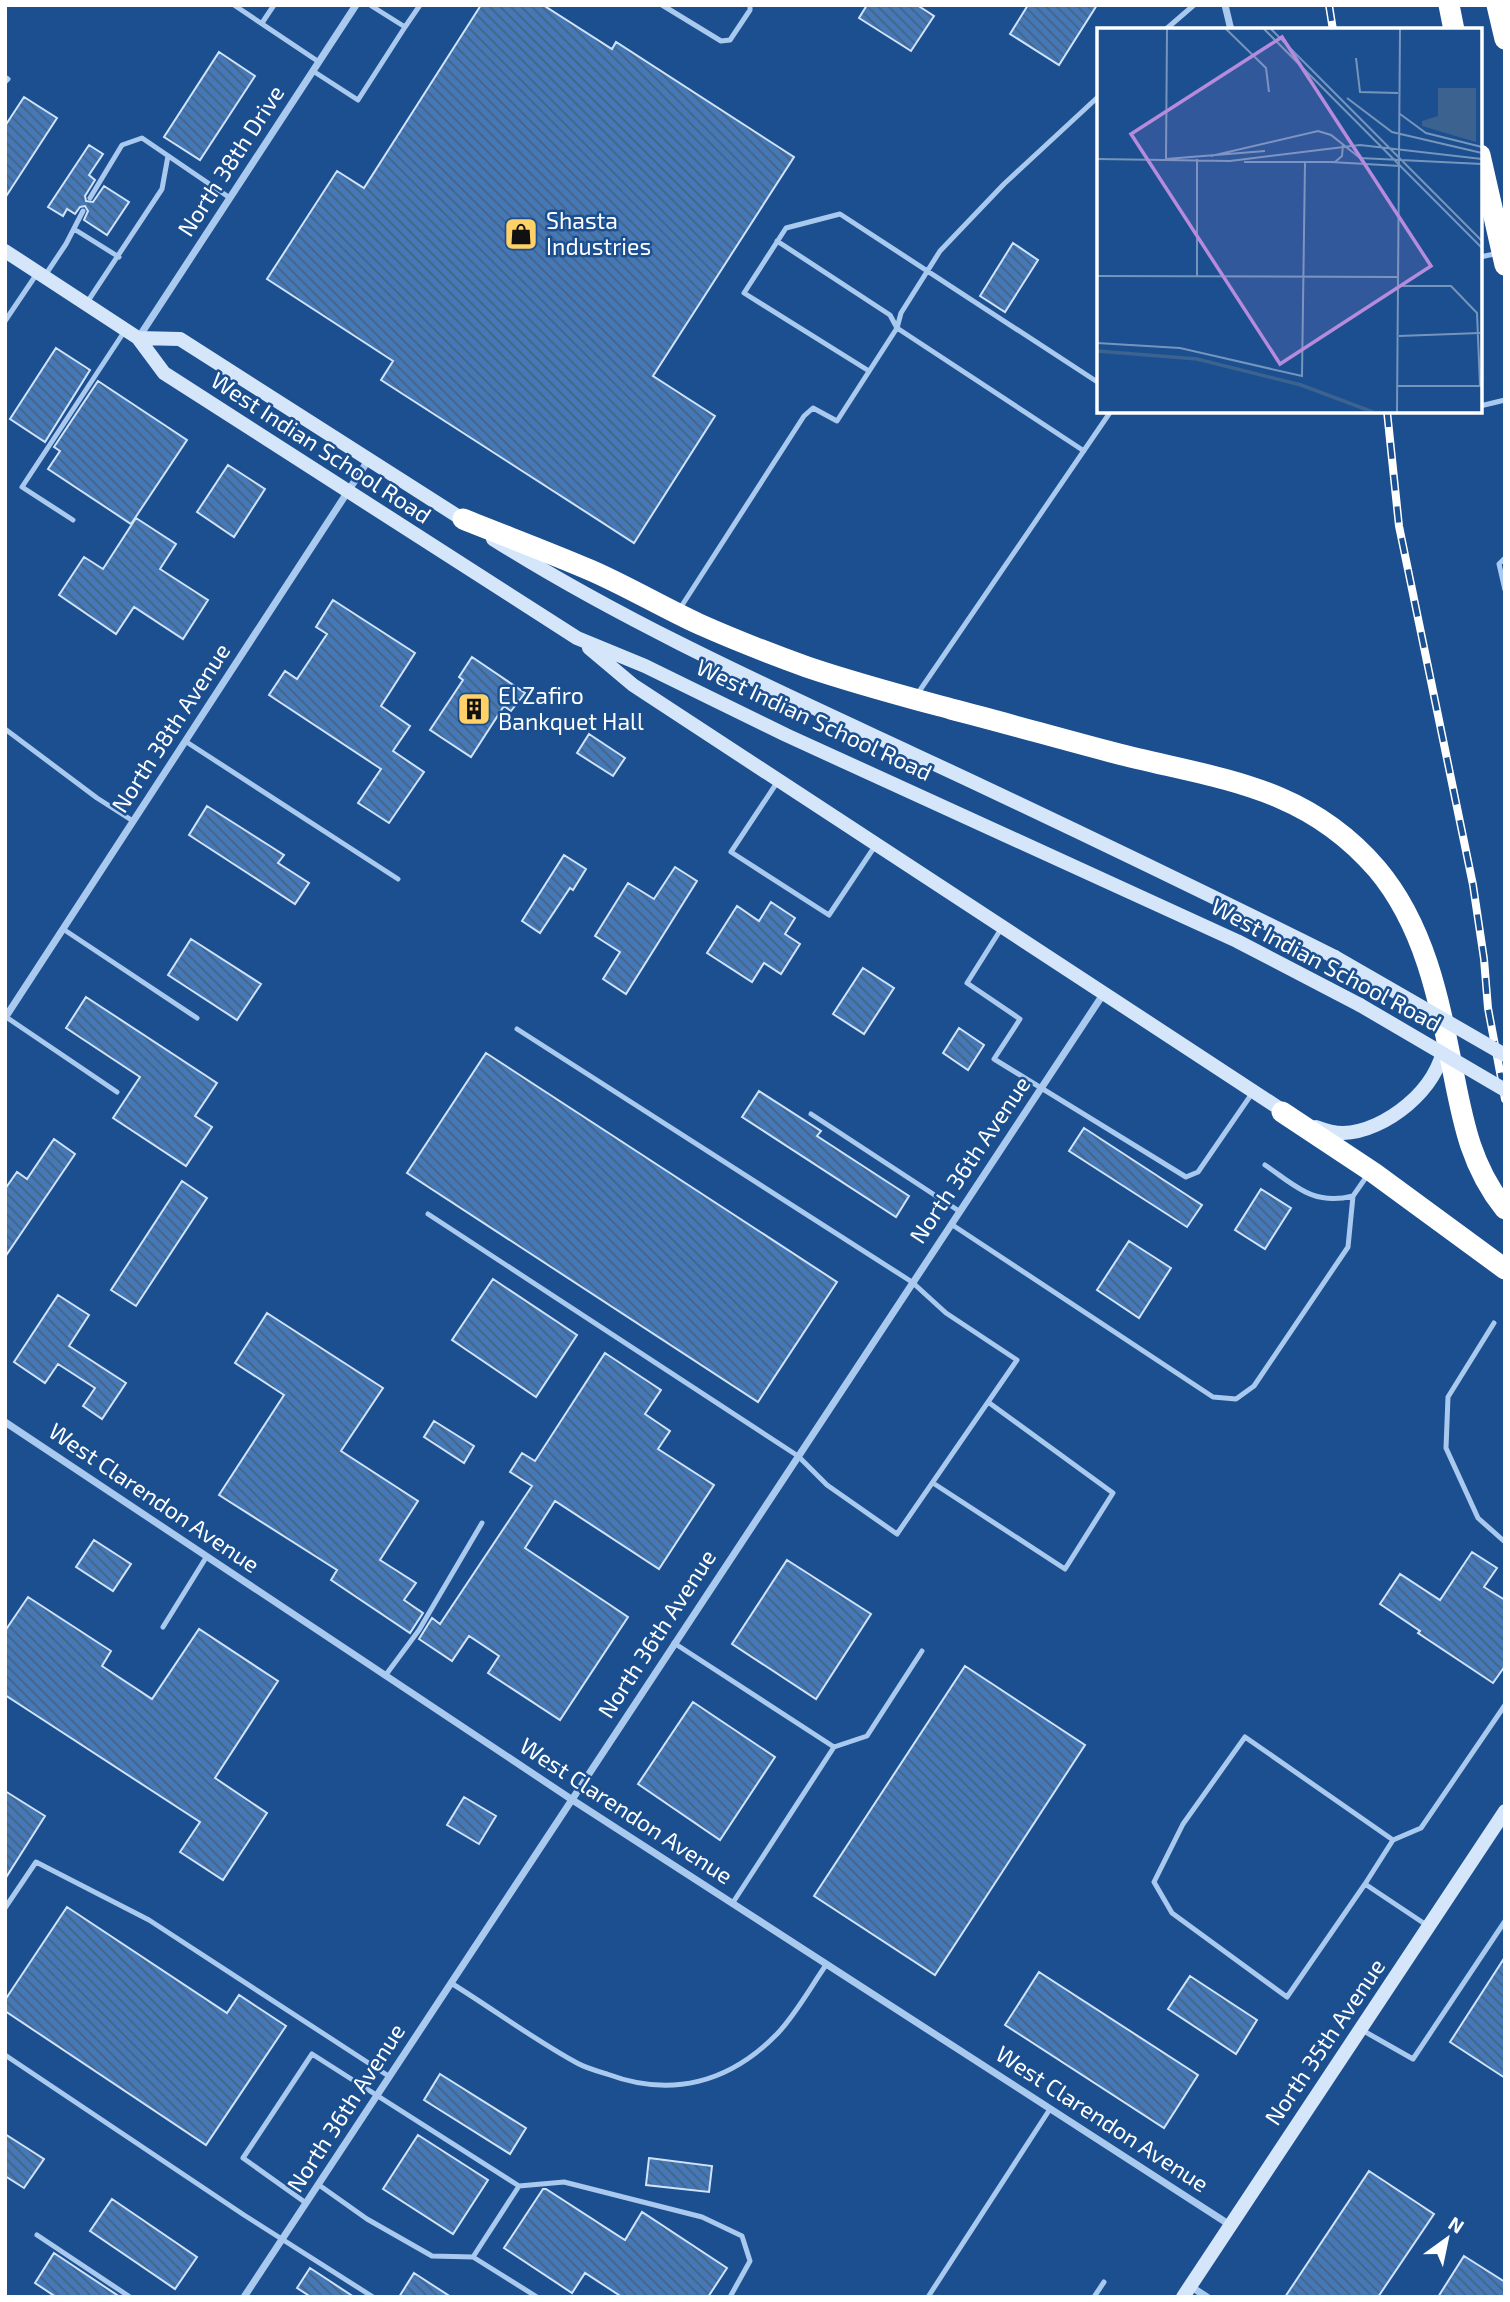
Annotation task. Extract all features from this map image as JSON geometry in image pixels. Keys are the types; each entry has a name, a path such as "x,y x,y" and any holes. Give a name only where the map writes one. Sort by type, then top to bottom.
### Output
{"highway":[{"path":"1449,5 1454,28"},
{"path":"1497,5 1505,39"},
{"path":"1482,164 1504,257"},
{"path":"463,519 591,570 747,645 798,663 914,699 1119,754 1257,787 1308,810 1355,846 1396,894 1422,946 1445,1029 1468,1142 1480,1173 1505,1209"},
{"path":"1282,1112 1370,1171 1505,1269"}],"main road":[{"name":"West Indian School Road","path":"5,251 138,338 164,373 577,638 645,666 786,735 1225,935 1360,1005 1505,1090"},
{"name":"West Indian School Road","path":"138,338 180,339 525,559 617,611 1335,957 1505,1055"},
{"path":"577,638 633,685 1282,1112 1316,1128 1343,1133 1371,1127 1387,1120 1415,1098 1432,1077 1443,1051 1445,1029"},
{"name":"North 35th Avenue","path":"1186,2291 1505,1811"}],"street":[{"name":"North 38th Drive","path":"138,338 356,5"},
{"path":"1225,5 1231,28"},
{"name":"North 38th Avenue","path":"5,1018 369,459"},
{"name":"North 36th Avenue","path":"244,2297 1104,993"},
{"name":"West Clarendon Avenue","path":"5,1422 571,1800 1230,2225"},
{"path":"1186,2291 1207,2297"}],"lane":[{"path":"234,5 319,62"},
{"path":"262,23 274,5"},
{"path":"370,5 405,27"},
{"path":"313,71 358,100 420,5"},
{"path":"662,5 721,41 730,40 751,5"},
{"path":"1167,28 1194,5"},
{"path":"5,77 8,79 5,82"},
{"path":"677,613 804,416 813,408 837,421 897,328 901,313 940,251 995,194 1097,98"},
{"path":"90,198 122,145 142,138 230,198"},
{"path":"86,304 162,189 168,156"},
{"path":"5,320 74,229 83,211"},
{"path":"869,371 744,293 786,228 840,214 1097,382"},
{"path":"74,229 119,257"},
{"path":"778,241 890,316 897,328 1084,451"},
{"path":"1482,257 1504,257"},
{"path":"73,520 22,487 125,330"},
{"path":"1482,405 1505,400"},
{"path":"914,699 1110,413"},
{"path":"1505,558 1499,564 1505,590"},
{"path":"5,729 97,798 133,821"},
{"path":"185,741 398,879"},
{"path":"778,781 731,852 829,915 876,844"},
{"path":"1003,927 967,983 1020,1019 994,1059 1186,1178 1198,1172 1253,1092"},
{"path":"63,929 198,1018"},
{"path":"5,1018 117,1092"},
{"path":"428,1214 798,1456 827,1485 897,1534 1017,1360 946,1313 912,1282 517,1029"},
{"path":"811,1114 959,1211"},
{"path":"1265,1165 1310,1195 1335,1200 1353,1196"},
{"path":"951,1224 1213,1397 1236,1399 1254,1386 1348,1247 1353,1196 1370,1171"},
{"path":"1494,1323 1448,1397 1446,1448 1478,1518 1505,1542"},
{"path":"933,1483 1065,1569 1112,1493 988,1402"},
{"path":"385,1676 418,1630 482,1523"},
{"path":"163,1627 207,1556"},
{"path":"674,1643 834,1747"},
{"path":"732,1904 834,1747 867,1736 922,1651"},
{"path":"1393,1840 1245,1737 1183,1824 1154,1882 1172,1913 1287,1997 1393,1840 1421,1828 1505,1706"},
{"path":"5,1908 36,1862 149,1920 390,2077"},
{"path":"1365,1884 1429,1926"},
{"path":"1360,2029 1413,2059 1505,1921"},
{"path":"451,1983 579,2064 618,2078 654,2086 692,2084 726,2073 754,2054 777,2034 826,1965"},
{"path":"306,2203 243,2158 312,2054 519,2186 564,2182 702,2217 742,2236 750,2261 730,2297"},
{"path":"5,2055 244,2215 373,2297"},
{"path":"928,2297 1050,2109"},
{"path":"318,2185 368,2219 432,2256 473,2257 537,2297"},
{"path":"473,2257 519,2186"},
{"path":"37,2235 130,2297"},
{"path":"1094,2297 1104,2281"}],"building":[{"name":"Shasta Industries","path":"481,5 543,5 612,49 616,42 794,157 653,376 715,416 634,543 381,380 393,361 267,279 337,171 364,188"},
{"path":"867,5 917,5 934,16 911,51 859,18"},
{"path":"1028,5 1097,5 1059,65 1010,34"},
{"path":"219,52 255,76 200,160 164,137"},
{"path":"24,97 57,118 5,198 5,126"},
{"path":"89,145 103,154 89,175 95,180 85,196 86,201 93,202 104,186 129,202 107,235 84,220 88,211 85,206 80,207 75,214 67,209 63,216 48,207"},
{"path":"1013,243 1038,260 1005,312 980,296"},
{"path":"56,348 90,370 45,442 10,419"},
{"path":"98,381 187,440 131,524 48,469 60,451 54,447"},
{"path":"228,465 265,489 234,537 197,512"},
{"path":"136,518 176,544 160,569 208,600 183,639 134,607 116,634 59,595 84,557 103,569"},
{"path":"333,600 415,653 381,706 410,726 393,751 424,772 389,823 358,803 381,769 269,695 285,671 297,679 327,634 316,627"},
{"name":"El Zafiro Bankquet Hall","path":"472,657 525,693 511,711 504,706 471,757 430,730 463,680 459,677"},
{"path":"589,734 625,758 613,776 577,753"},
{"path":"207,806 284,855 278,863 309,883 295,904 189,835"},
{"path":"564,855 586,869 540,933 522,921"},
{"path":"675,867 697,881 626,994 603,979 620,952 595,936 628,883 654,899"},
{"path":"771,902 795,918 785,934 800,944 781,974 764,963 752,982 707,953 737,906 759,921"},
{"path":"191,939 261,984 237,1020 168,975"},
{"path":"863,968 894,988 864,1034 833,1014"},
{"path":"86,997 217,1083 195,1116 212,1127 186,1166 113,1118 140,1077 66,1028"},
{"path":"959,1028 984,1045 968,1070 943,1053"},
{"path":"486,1053 837,1282 758,1402 407,1173"},
{"path":"759,1091 821,1131 817,1136 909,1196 896,1217 742,1117"},
{"path":"1084,1128 1202,1205 1187,1227 1069,1151"},
{"path":"54,1139 75,1154 5,1257 5,1189 17,1172 27,1179"},
{"path":"182,1181 207,1198 136,1306 111,1290"},
{"path":"1261,1189 1291,1208 1265,1249 1235,1230"},
{"path":"1129,1241 1171,1268 1139,1318 1097,1290"},
{"path":"493,1279 577,1335 536,1397 452,1340"},
{"path":"58,1295 89,1315 69,1346 126,1383 102,1419 83,1406 95,1388 58,1364 45,1383 14,1362"},
{"path":"267,1313 383,1388 341,1451 418,1501 380,1560 416,1583 404,1600 423,1613 410,1633 331,1580 337,1570 219,1495 284,1395 235,1363"},
{"path":"605,1353 661,1390 645,1414 670,1431 658,1449 714,1485 659,1569 555,1501 525,1548 628,1617 560,1720 488,1673 499,1656 469,1636 452,1661 419,1639 432,1618 440,1624 532,1486 510,1472 522,1453 535,1461"},
{"path":"434,1421 474,1446 464,1463 424,1437"},
{"path":"94,1540 131,1564 113,1591 76,1567"},
{"path":"1472,1552 1497,1568 1484,1587 1505,1600 1505,1666 1493,1683 1380,1604 1400,1574 1440,1600"},
{"path":"787,1560 871,1614 816,1699 732,1644"},
{"path":"28,1597 111,1651 102,1666 152,1699 199,1629 278,1681 215,1778 267,1813 223,1880 180,1852 200,1822 5,1695 5,1631"},
{"path":"965,1666 1085,1745 935,1975 814,1896"},
{"path":"693,1702 775,1757 720,1840 638,1784"},
{"path":"5,1791 45,1816 5,1879"},
{"path":"464,1797 496,1816 479,1844 447,1825"},
{"path":"67,1907 227,2013 239,1995 286,2026 206,2145 5,2011 5,2000"},
{"path":"1505,1957 1505,2078 1450,2042"},
{"path":"1039,1972 1198,2075 1164,2128 1005,2025"},
{"path":"1190,1976 1257,2020 1236,2054 1168,2009"},
{"path":"440,2074 526,2128 510,2154 424,2100"},
{"path":"5,2134 44,2159 24,2188 5,2176"},
{"path":"418,2135 488,2180 453,2234 383,2189"},
{"path":"649,2158 712,2166 709,2192 646,2185"},
{"path":"1369,2171 1434,2214 1378,2297 1285,2297"},
{"path":"543,2189 625,2240 642,2212 727,2268 708,2297 622,2297 585,2273 572,2293 504,2248"},
{"path":"112,2199 197,2257 175,2289 90,2231"},
{"path":"54,2253 120,2297 56,2297 35,2283"},
{"path":"1464,2256 1505,2282 1505,2297 1438,2297"},
{"path":"310,2268 354,2297 311,2297 297,2288"},
{"path":"414,2273 451,2297 399,2297"}],"railway":[{"path":"1329,5 1333,28"},
{"path":"1387,413 1399,526 1473,885 1488,1008 1505,1099"}],"place":[{"name":"Shasta Industries","path":"521,234"},
{"name":"El Zafiro Bankquet Hall","path":"474,709"}]}
